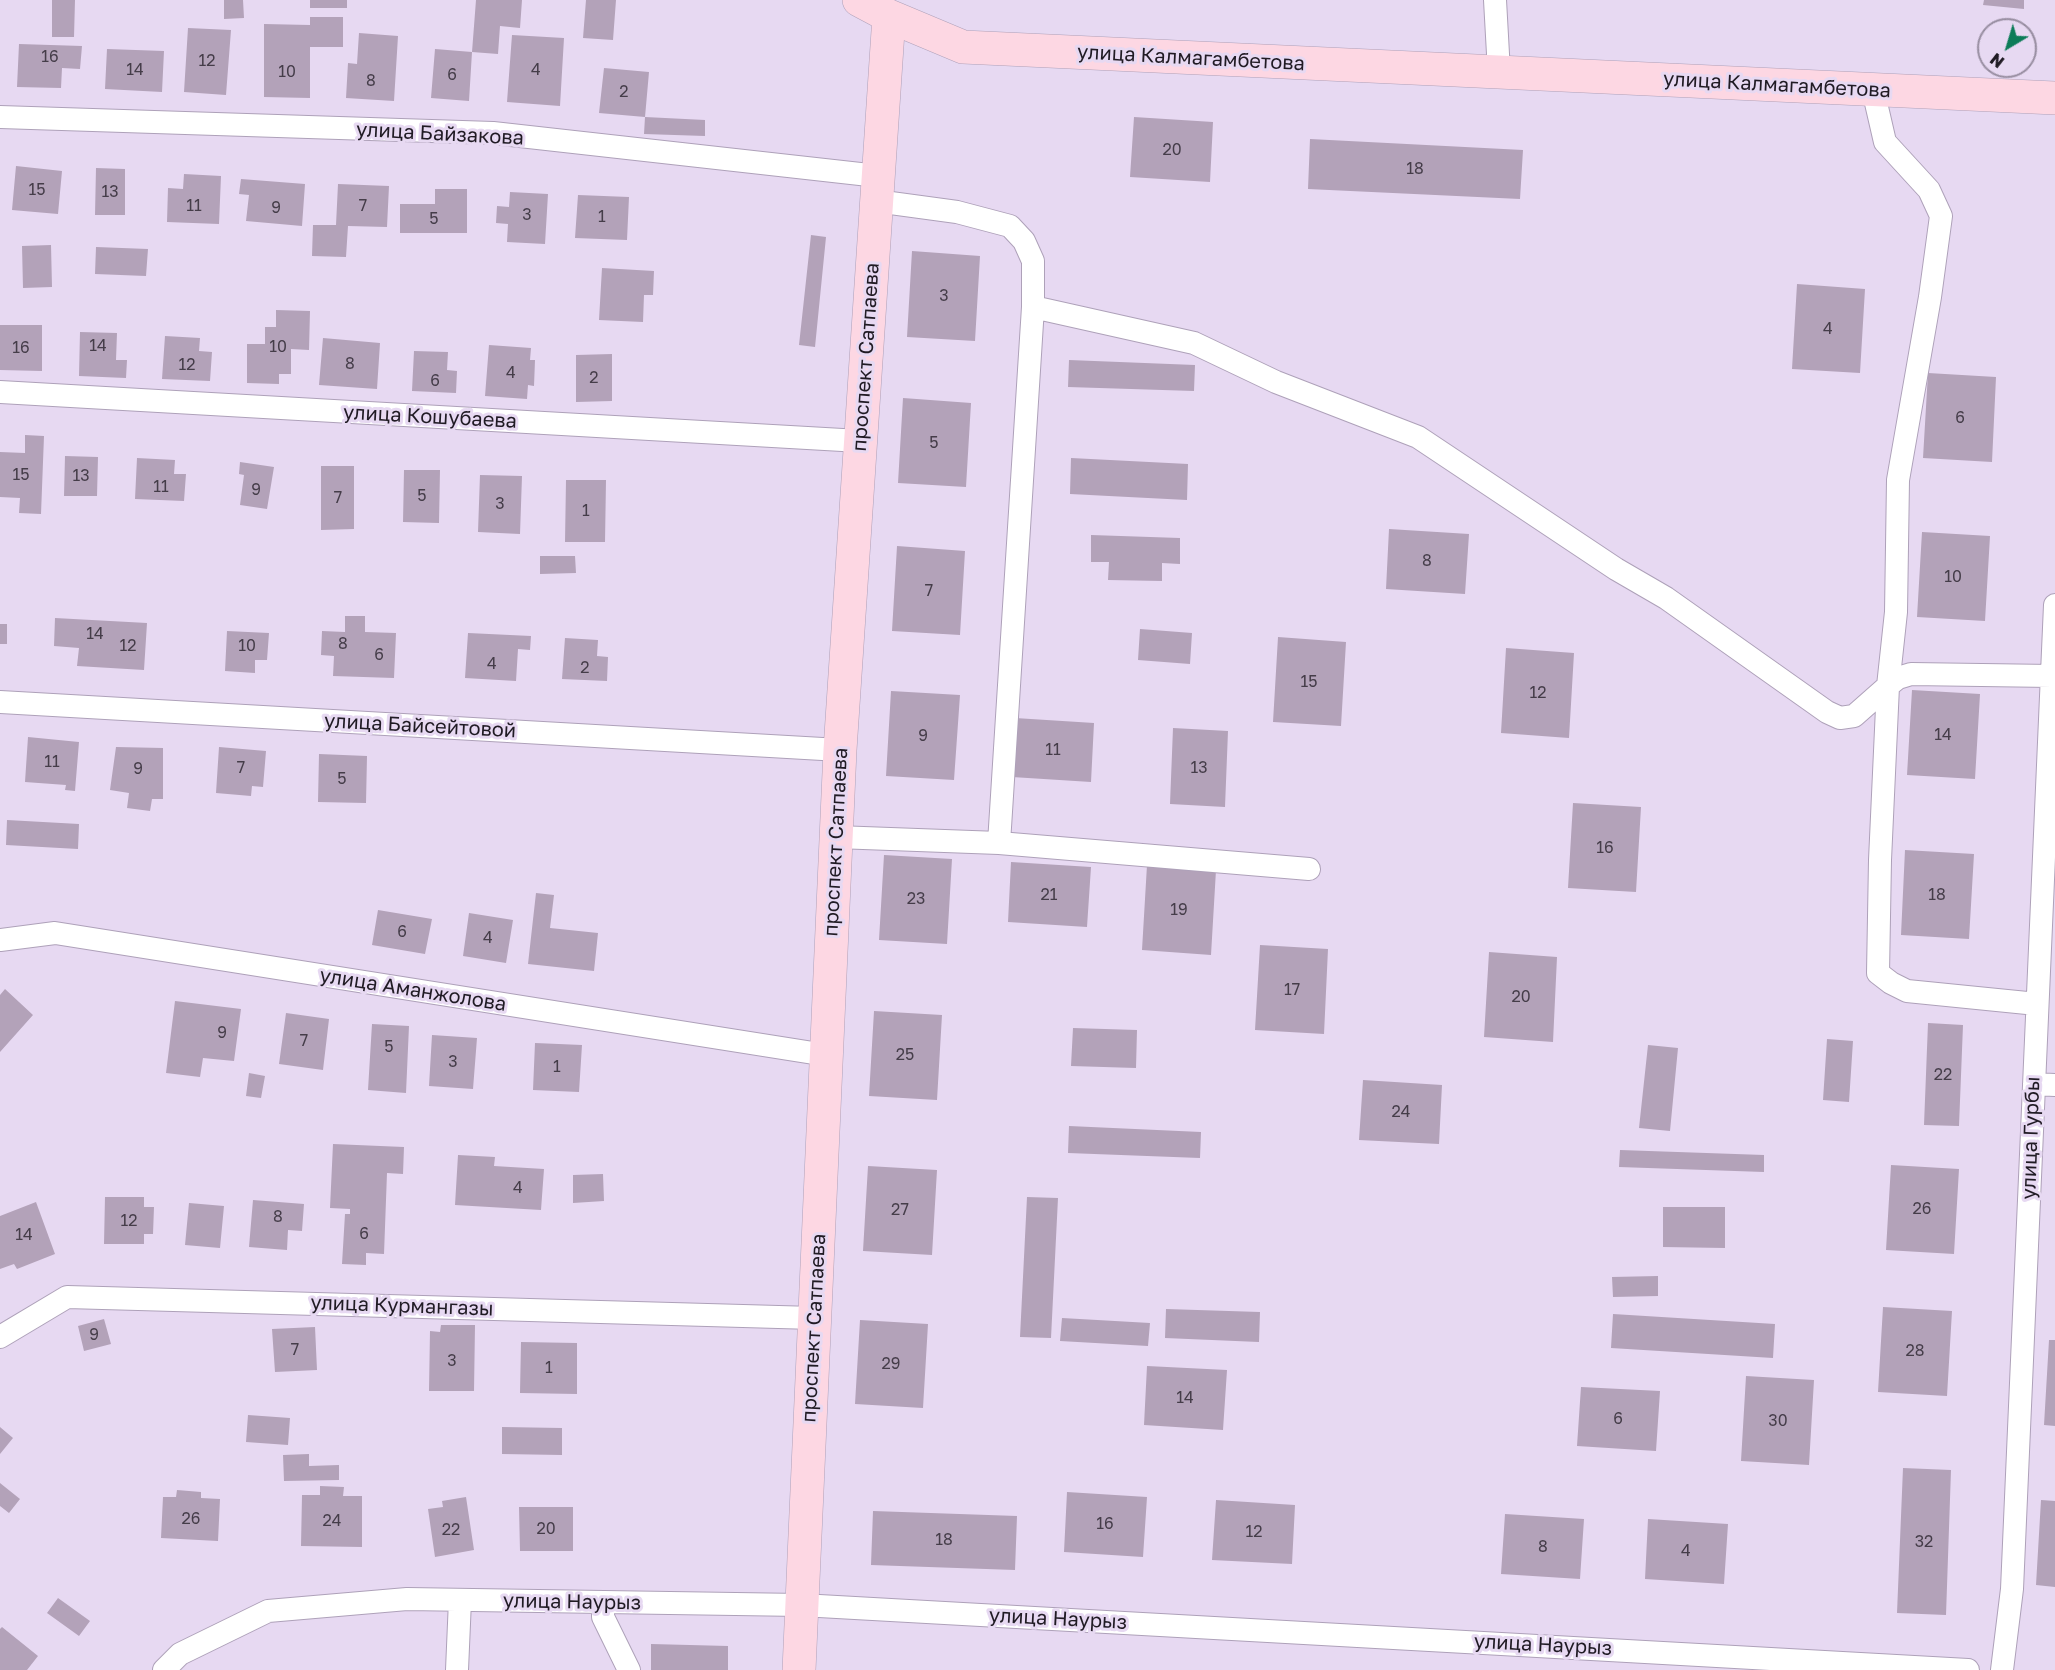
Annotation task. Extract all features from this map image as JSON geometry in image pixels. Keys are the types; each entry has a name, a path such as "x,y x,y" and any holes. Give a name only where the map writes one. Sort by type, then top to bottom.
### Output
{"street":[{"name":"улица Калмагамбетова","path":"859,0 889,16 963,47 2055,98"},
{"path":"1495,0 1499,72"},
{"name":"проспект Сатпаева","path":"799,1670 840,750 889,16"},
{"path":"1873,90 1885,142 1929,190 1941,216 1898,480 1896,612 1887,686 1878,973 1907,991 2037,1004"},
{"name":"улица Байзакова","path":"0,117 493,134 877,189 1010,226 1024,241 1033,261 1033,308 999,843"},
{"path":"1033,308 1194,343 1276,382 1418,437 1616,569 1666,598 1827,712 1840,718 1854,716 1887,686 1898,678 1911,674 2052,676"},
{"name":"улица Кошубаева","path":"0,392 860,441"},
{"name":"улица Гурбы","path":"2002,1670 2012,1589 2044,1084 2037,1004 2055,605"},
{"name":"улица Байсейтовой","path":"0,702 840,750"},
{"path":"836,837 999,843 1309,869"},
{"name":"улица Аманжолова","path":"0,940 55,933 826,1055"},
{"name":"улица Курмангазы","path":"0,1337 67,1297 814,1318"},
{"name":"улица Наурыз","path":"164,1670 180,1654 268,1611 407,1599 801,1605 1968,1670"},
{"path":"457,1670 460,1600"},
{"path":"603,1602 603,1617 629,1670"}],"building":[{"path":"52,0 75,0 74,37 52,37"},
{"path":"224,0 243,0 244,18 224,19"},
{"path":"310,0 347,0 347,8 310,8"},
{"path":"476,0 522,0 520,28 500,26 498,54 472,52"},
{"path":"586,0 616,0 613,40 583,38"},
{"path":"1984,0 2024,0 2024,9 1983,5"},
{"path":"310,17 343,17 343,47 310,47 310,98 264,97 264,24 310,25"},
{"path":"188,28 231,30 226,95 184,92"},
{"path":"359,33 398,36 394,101 346,98 348,63 357,64"},
{"path":"512,35 564,38 560,106 507,102"},
{"path":"19,44 82,46 80,69 62,68 61,88 17,87"},
{"path":"107,49 164,51 162,92 105,89"},
{"path":"435,49 472,52 469,101 431,98"},
{"path":"604,68 649,72 645,117 599,113"},
{"path":"645,117 705,120 705,136 644,134"},
{"path":"1134,117 1213,122 1210,182 1130,177"},
{"path":"1310,139 1523,150 1520,199 1308,189"},
{"path":"16,166 62,171 58,214 12,210"},
{"path":"96,168 125,169 125,215 95,215"},
{"path":"184,174 221,176 219,224 167,222 168,188 183,189"},
{"path":"241,179 305,184 302,226 246,221 249,195 239,194"},
{"path":"338,184 389,186 387,227 348,226 346,257 312,256 313,225 336,225"},
{"path":"435,189 467,189 467,233 400,233 400,204 435,204"},
{"path":"510,192 548,194 545,244 507,242 508,224 496,223 497,206 509,207"},
{"path":"578,195 629,197 627,240 575,238"},
{"path":"811,235 826,237 815,347 799,345"},
{"path":"51,245 52,287 23,288 22,246"},
{"path":"96,247 148,249 146,276 95,274"},
{"path":"912,251 980,256 975,341 907,337"},
{"path":"602,268 654,271 653,295 644,295 643,322 599,320"},
{"path":"1797,284 1865,289 1860,373 1792,369"},
{"path":"276,310 310,311 309,350 291,349 291,374 279,374 279,384 247,383 247,344 265,344 265,327 276,327"},
{"path":"0,325 42,325 42,371 0,370"},
{"path":"80,332 117,333 116,360 127,360 126,378 79,376"},
{"path":"165,336 200,338 199,351 212,352 210,381 162,379"},
{"path":"323,338 380,343 377,389 319,385"},
{"path":"489,345 531,348 530,360 535,360 534,386 528,385 527,399 485,396"},
{"path":"414,351 448,352 447,370 457,371 456,393 412,391"},
{"path":"612,354 612,401 576,402 576,355"},
{"path":"1069,360 1195,365 1194,391 1068,387"},
{"path":"1928,373 1996,377 1992,462 1923,458"},
{"path":"903,398 971,403 966,487 898,483"},
{"path":"25,435 44,436 41,514 19,513 20,498 0,497 0,452 25,453"},
{"path":"65,456 98,457 97,496 64,496"},
{"path":"137,458 175,460 174,474 186,474 184,501 135,499"},
{"path":"1071,458 1188,464 1187,500 1070,494"},
{"path":"240,462 274,467 267,509 240,505 244,475 239,474"},
{"path":"321,466 354,466 354,529 321,530"},
{"path":"404,470 440,470 439,523 403,522"},
{"path":"480,475 522,476 520,534 478,532"},
{"path":"566,480 606,480 605,542 565,542"},
{"path":"1389,529 1469,534 1465,594 1386,589"},
{"path":"1922,532 1990,536 1985,621 1917,617"},
{"path":"1091,535 1180,538 1180,564 1162,563 1162,581 1108,580 1109,562 1091,562"},
{"path":"897,546 965,551 960,635 892,631"},
{"path":"540,556 575,556 576,573 540,574"},
{"path":"345,616 365,616 365,632 396,633 394,678 333,676 334,656 321,655 322,631 345,632"},
{"path":"55,618 147,623 144,670 77,666 79,648 54,646"},
{"path":"0,624 7,624 7,644 0,644"},
{"path":"1140,629 1192,633 1190,664 1138,660"},
{"path":"227,631 269,633 267,660 255,660 255,673 225,671"},
{"path":"468,633 531,636 530,650 518,649 516,681 465,678"},
{"path":"1278,637 1346,642 1341,726 1273,722"},
{"path":"565,638 598,640 597,656 608,657 607,681 562,679"},
{"path":"1506,648 1574,653 1569,738 1501,733"},
{"path":"1912,690 1980,694 1975,779 1907,775"},
{"path":"891,691 960,695 954,780 886,776"},
{"path":"1015,718 1094,723 1091,782 1012,777"},
{"path":"1173,728 1228,731 1225,807 1170,804"},
{"path":"28,737 79,742 75,791 65,790 66,785 25,782"},
{"path":"116,747 163,748 163,799 152,799 150,811 127,808 129,793 110,790"},
{"path":"219,747 266,751 263,787 252,786 251,796 216,793"},
{"path":"319,754 367,756 366,803 318,802"},
{"path":"1573,803 1641,807 1636,892 1568,888"},
{"path":"7,820 79,824 78,849 6,845"},
{"path":"1905,850 1974,854 1969,939 1901,935"},
{"path":"884,855 952,859 947,944 879,940"},
{"path":"1011,862 1091,867 1087,927 1008,922"},
{"path":"1147,865 1216,870 1211,955 1142,950"},
{"path":"536,893 554,895 550,928 598,933 594,971 528,964"},
{"path":"378,910 432,919 425,954 372,945"},
{"path":"469,913 513,920 506,963 463,956"},
{"path":"1260,945 1328,949 1324,1034 1255,1030"},
{"path":"1489,952 1557,957 1553,1042 1484,1037"},
{"path":"5,989 33,1015 0,1052 0,995"},
{"path":"175,1001 241,1009 234,1061 203,1058 200,1077 166,1073"},
{"path":"874,1011 942,1015 937,1100 869,1096"},
{"path":"286,1013 329,1019 323,1070 279,1064"},
{"path":"1928,1023 1963,1025 1959,1126 1924,1125"},
{"path":"372,1024 409,1026 406,1093 368,1090"},
{"path":"1073,1028 1137,1030 1136,1068 1071,1066"},
{"path":"432,1035 477,1038 473,1089 429,1086"},
{"path":"1827,1039 1853,1041 1849,1102 1823,1100"},
{"path":"535,1043 582,1045 579,1092 533,1090"},
{"path":"1648,1045 1678,1048 1670,1131 1639,1128"},
{"path":"249,1073 265,1076 261,1098 246,1096"},
{"path":"1363,1080 1442,1085 1439,1144 1359,1140"},
{"path":"1069,1126 1201,1132 1200,1158 1068,1153"},
{"path":"333,1144 404,1147 403,1174 387,1173 384,1254 366,1253 366,1265 342,1264 345,1214 350,1214 350,1209 330,1208"},
{"path":"1620,1150 1764,1155 1764,1172 1619,1167"},
{"path":"458,1155 495,1157 494,1166 544,1169 541,1210 455,1205"},
{"path":"1891,1165 1959,1169 1954,1254 1886,1250"},
{"path":"868,1166 937,1170 932,1255 863,1251"},
{"path":"603,1174 604,1201 573,1203 573,1175"},
{"path":"105,1197 144,1197 144,1207 154,1207 153,1234 144,1234 144,1244 104,1244"},
{"path":"1027,1197 1058,1198 1051,1338 1020,1337"},
{"path":"253,1200 304,1204 302,1231 288,1230 287,1250 249,1247"},
{"path":"36,1202 55,1254 17,1269 14,1264 0,1269 0,1216"},
{"path":"189,1203 224,1206 220,1248 185,1245"},
{"path":"1663,1207 1725,1207 1725,1248 1663,1247"},
{"path":"1658,1276 1658,1296 1613,1297 1612,1277"},
{"path":"1883,1307 1952,1311 1947,1396 1878,1392"},
{"path":"1166,1309 1260,1312 1259,1342 1165,1338"},
{"path":"1613,1314 1775,1324 1773,1358 1611,1348"},
{"path":"1062,1318 1150,1323 1148,1346 1060,1341"},
{"path":"104,1319 111,1344 84,1351 78,1326"},
{"path":"860,1320 928,1324 923,1408 855,1404"},
{"path":"441,1325 475,1325 474,1391 429,1391 430,1331 440,1332"},
{"path":"315,1327 317,1370 275,1372 272,1329"},
{"path":"2049,1340 2055,1340 2055,1426 2044,1425"},
{"path":"521,1342 577,1343 577,1394 520,1393"},
{"path":"1147,1366 1227,1370 1223,1430 1144,1425"},
{"path":"1746,1376 1814,1380 1809,1465 1741,1461"},
{"path":"1581,1387 1660,1391 1656,1451 1577,1446"},
{"path":"248,1415 290,1418 288,1445 246,1442"},
{"path":"0,1427 13,1438 0,1454"},
{"path":"502,1427 562,1428 562,1455 502,1454"},
{"path":"309,1454 309,1466 339,1465 339,1480 284,1481 283,1455"},
{"path":"1903,1468 1951,1470 1946,1615 1897,1613"},
{"path":"0,1483 20,1499 9,1513 0,1506"},
{"path":"320,1486 344,1487 343,1496 362,1496 362,1547 301,1546 302,1495 320,1495"},
{"path":"177,1490 201,1492 201,1498 220,1499 218,1541 161,1538 163,1497 176,1497"},
{"path":"1067,1492 1147,1497 1143,1557 1064,1552"},
{"path":"466,1497 474,1550 435,1557 428,1509 443,1507 442,1501"},
{"path":"1216,1500 1295,1505 1292,1564 1212,1560"},
{"path":"2041,1500 2055,1501 2055,1587 2036,1585"},
{"path":"519,1507 573,1507 573,1551 520,1551"},
{"path":"873,1511 1017,1516 1015,1570 871,1565"},
{"path":"1505,1514 1584,1519 1580,1579 1501,1574"},
{"path":"1648,1519 1728,1524 1724,1584 1645,1579"},
{"path":"58,1598 90,1621 79,1636 47,1613"},
{"path":"2,1627 38,1656 27,1670 0,1670 0,1629"},
{"path":"651,1644 728,1646 728,1670 651,1670"}]}
